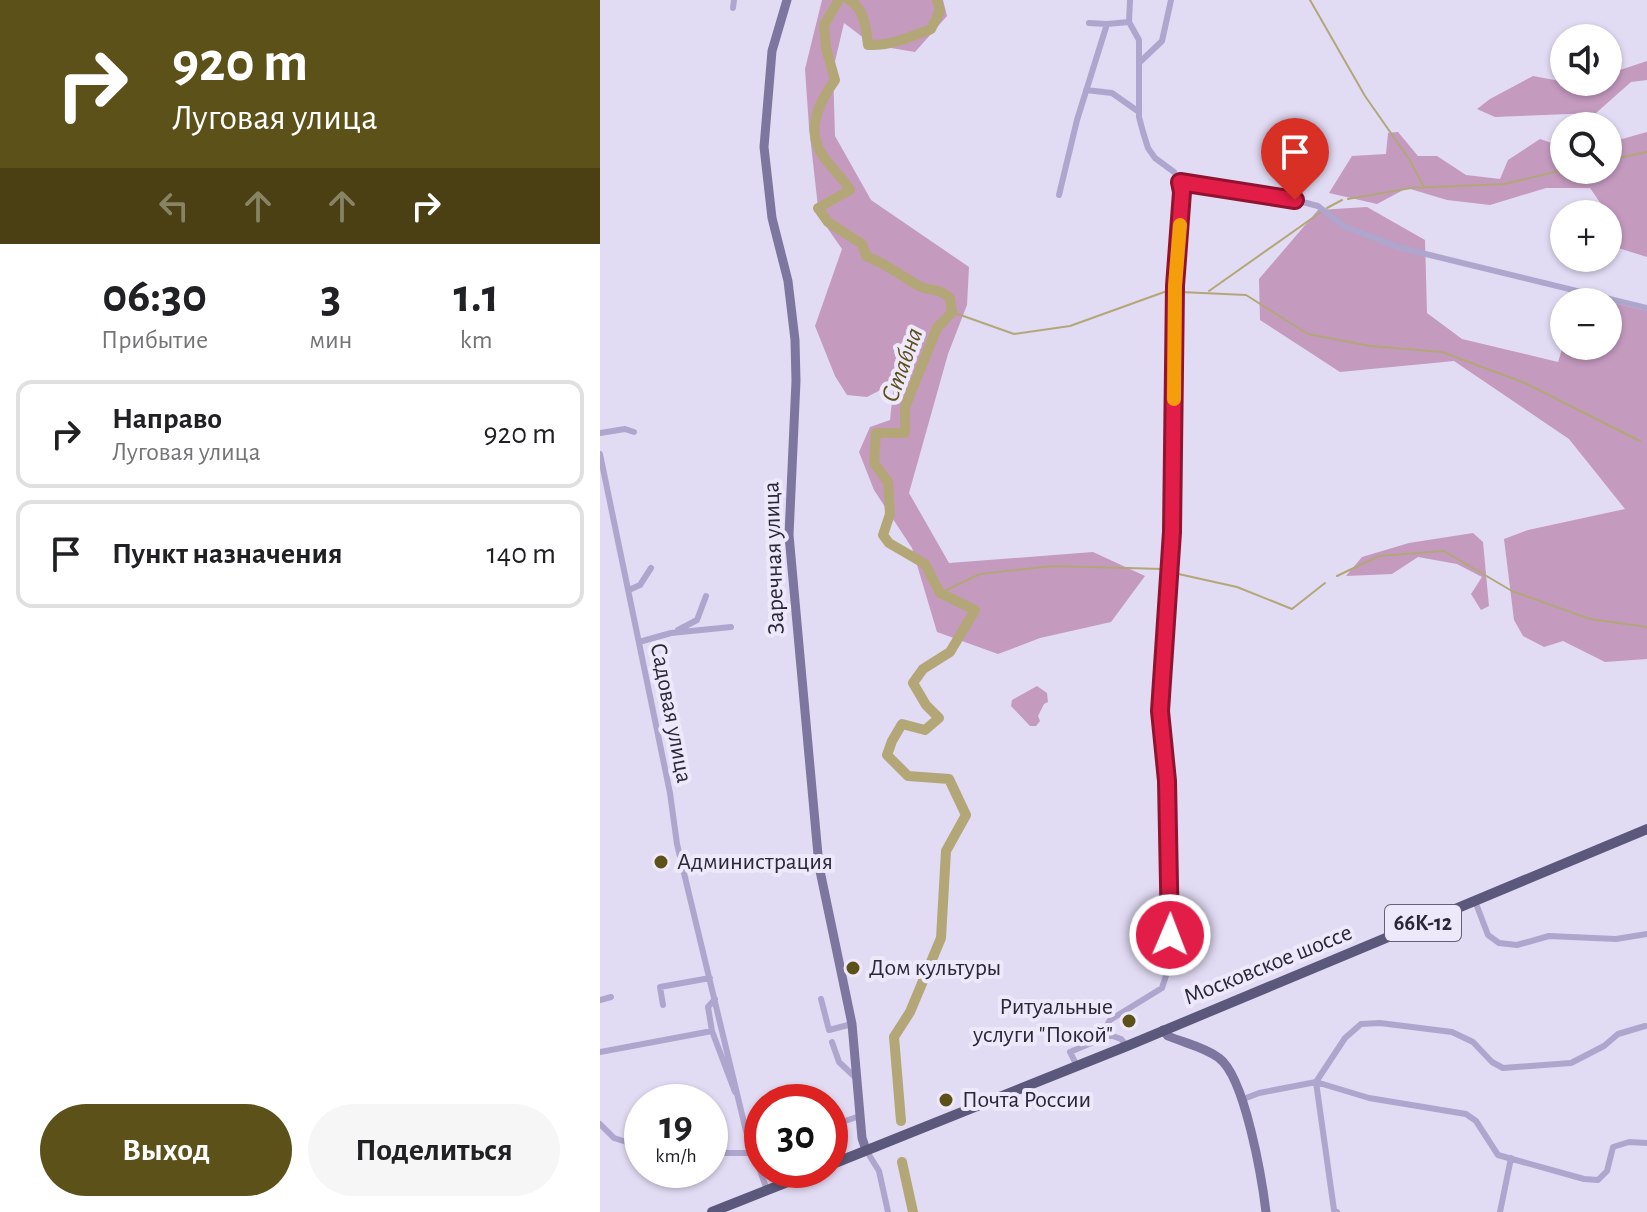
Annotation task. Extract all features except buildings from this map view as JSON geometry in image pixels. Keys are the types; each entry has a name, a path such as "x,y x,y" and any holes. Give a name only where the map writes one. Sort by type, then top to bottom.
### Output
{"main road":[{"name":"Московское шоссе","path":"870,1148 1127,1046 1647,829"},
{"name":"66К-12","path":"848,1157 870,1148"},
{"path":"712,1212 774,1188"}],"street":[{"name":"Заречная улица","path":"787,0 772,51 764,147 772,218 788,281 795,340 789,535 819,866 852,1024 862,1138 870,1148"},
{"path":"1110,1035 1106,1027 1110,1020 1162,988 1170,963 1170,850 1166,756 1160,711 1172,532 1175,286 1182,192 1174,172 1155,158 1148,148 1139,112 1139,40 1129,22 1130,0"},
{"path":"1140,62 1162,41 1171,0"},
{"path":"1089,23 1129,22"},
{"path":"1059,195 1107,24"},
{"path":"1086,90 1112,93 1139,112"},
{"path":"1180,182 1295,200 1324,210 1345,227 1401,248 1647,308"},
{"path":"600,433 625,429 634,432"},
{"name":"Садовая улица","path":"600,454 670,793 677,844 744,1119"},
{"path":"629,590 640,585 651,568"},
{"path":"671,633 697,620 706,596"},
{"path":"639,642 671,633 731,627"},
{"path":"1475,901 1488,935 1499,943 1517,945 1549,936 1616,939 1647,934"},
{"path":"663,1005 660,987 710,978"},
{"path":"600,1000 611,997"},
{"path":"716,998 708,1007 712,1031 732,1089 738,1094"},
{"path":"821,999 829,1030 852,1024"},
{"path":"1337,1212 1329,1191 1325,1133 1316,1082 1345,1038 1361,1024 1380,1023 1452,1032 1473,1042 1492,1062 1503,1068 1571,1063 1604,1046 1618,1034 1645,1026"},
{"path":"1163,1030 1168,1036 1219,1058 1227,1067 1256,1147 1266,1212"},
{"path":"600,1052 712,1031"},
{"path":"1077,1066 1070,1052 1110,1035 1121,1039 1127,1046"},
{"path":"832,1042 839,1062 857,1079"},
{"path":"1241,1100 1259,1093 1316,1082 1369,1098 1466,1114 1476,1121 1498,1155 1584,1179 1598,1180 1607,1171 1613,1147 1629,1142 1647,1143"},
{"path":"848,1120 860,1116"},
{"path":"600,1124 614,1138 624,1141"},
{"path":"870,1148 879,1171 888,1212"},
{"path":"1500,1212 1511,1158"}],"shaded area":[{"path":"822,0 943,0 947,16 915,52 873,45 844,23 833,70 835,136 871,200 969,267 967,305 948,354 909,493 949,563 1093,552 1145,576 1111,622 1040,638 998,654 937,632 912,548 874,490 859,452 870,427 890,420 894,383 867,397 847,395 835,376 815,326 842,249 819,216 809,127 805,69"},
{"path":"1647,61 1647,80 1631,82 1622,90 1622,69"},
{"path":"1533,76 1550,79 1550,96 1615,96 1597,112 1495,117 1477,109"},
{"path":"1398,132 1418,156 1437,156 1466,175 1500,179 1508,160 1540,139 1550,142 1550,184 1622,184 1622,139 1647,132 1647,257 1622,249 1622,200 1598,200 1590,188 1546,188 1490,205 1447,200 1407,188 1377,204 1329,193 1352,156 1386,154 1388,133"},
{"path":"1367,207 1425,240 1427,313 1462,339 1558,362 1622,360 1622,305 1647,311 1647,659 1605,662 1563,641 1544,647 1523,636 1514,620 1504,539 1528,530 1625,509 1569,439 1454,361 1340,372 1260,320 1259,279 1318,210"},
{"path":"1473,533 1483,542 1489,606 1481,610 1471,594 1482,577 1457,564 1418,557 1392,574 1346,576 1362,557 1409,543"},
{"path":"1037,686 1047,693 1048,702 1038,716 1040,721 1036,726 1030,726 1011,706 1012,700"}],"waterway":[{"name":"Стабна","path":"839,0 824,25 826,48 835,80 818,109 814,129 819,150 850,190 818,208 828,222 862,244 866,256 919,286 950,298 952,312 937,328 905,407 905,433 876,433 874,463 888,482 890,514 883,535 889,543 925,564 940,593 975,610 950,652 923,669 913,683 926,705 939,718 925,730 902,724 887,755 908,776 949,779 966,815 946,851 941,938 910,1012 894,1037 901,1121"},
{"name":"Стабна","path":"849,0 862,14 868,45 908,38 931,29 940,11 937,0"},
{"path":"1310,0 1365,96 1409,159 1424,187"},
{"path":"1622,157 1647,152"},
{"path":"1348,199 1411,188 1504,184 1550,173"},
{"path":"1327,208 1342,200"},
{"path":"1209,291 1321,212"},
{"path":"952,312 1014,334 1070,326 1167,291"},
{"path":"1180,292 1246,295 1308,334 1370,346 1442,352 1525,383 1640,441"},
{"path":"1337,576 1379,556 1444,551 1512,591 1590,619 1647,627"},
{"path":"940,593 980,574 1053,566 1163,569"},
{"path":"1174,573 1237,587 1292,609 1325,583"},
{"name":"Стабна","path":"902,1162 913,1212"}],"slow traffic":[{"path":"1174,399 1175,286 1180,225"}],"place":[{"name":"Администрация","path":"661,862"},
{"name":"Дом культуры","path":"853,968"},
{"name":"Ритуальные услуги \"Покой\"","path":"1129,1021"},
{"name":"Почта России","path":"946,1100"}],"route":[{"path":"1170,935 1166,756 1160,711 1172,532 1175,286 1182,192 1180,182 1295,200"}]}
